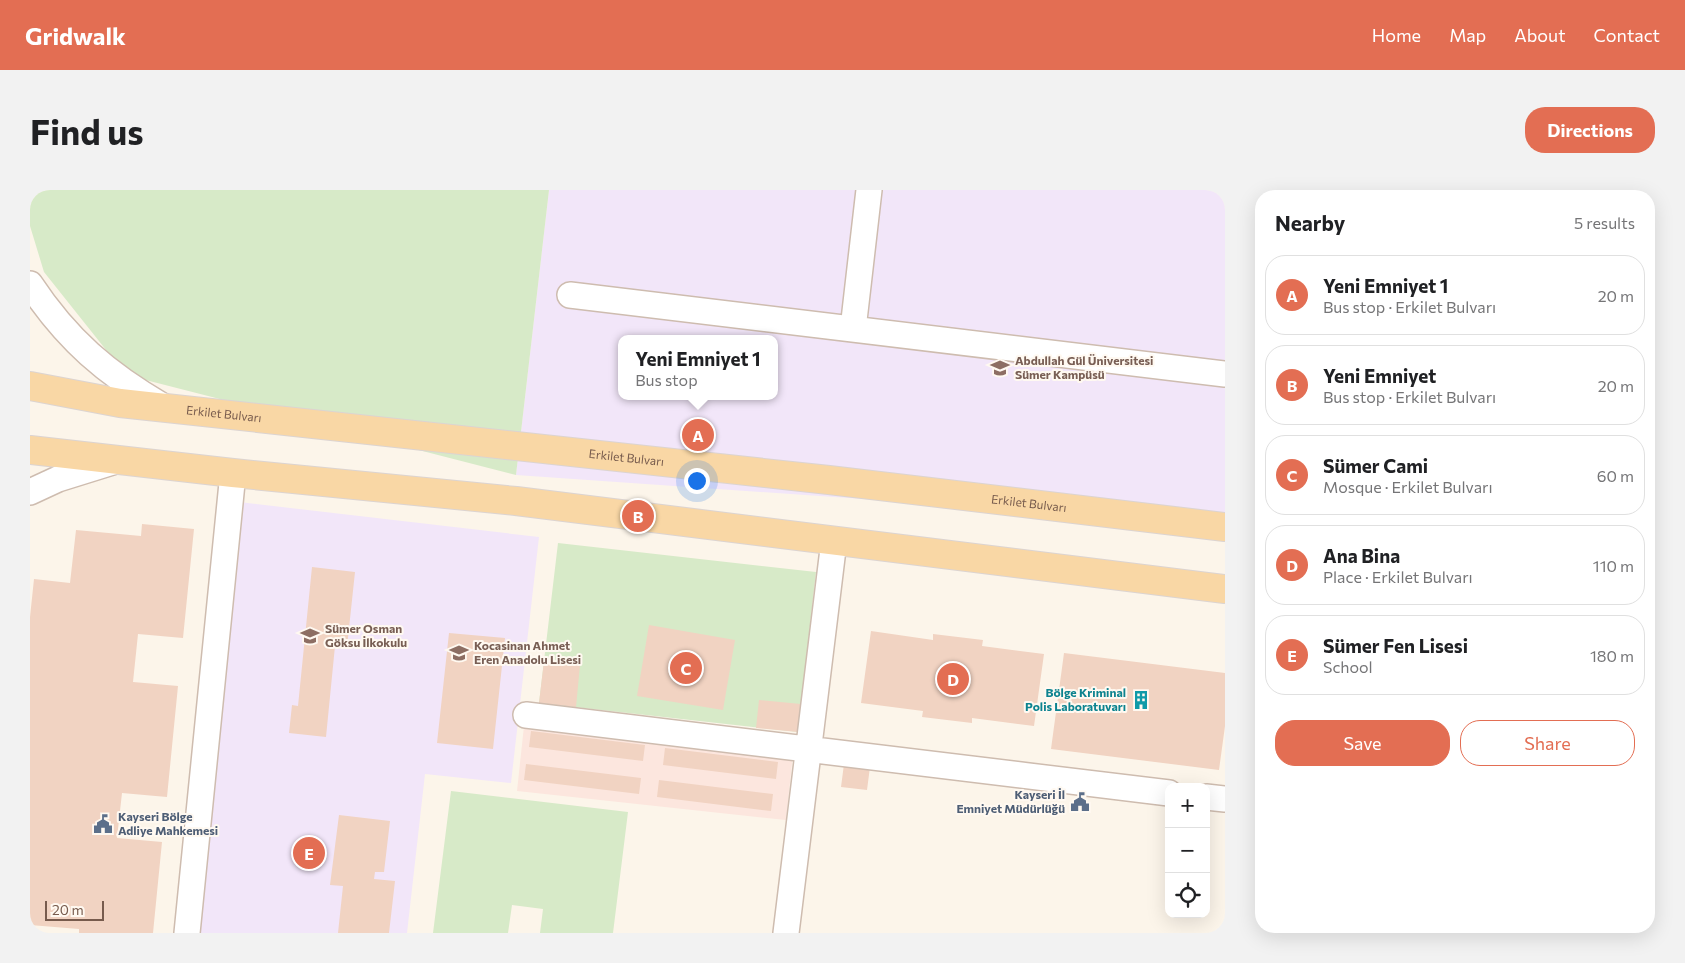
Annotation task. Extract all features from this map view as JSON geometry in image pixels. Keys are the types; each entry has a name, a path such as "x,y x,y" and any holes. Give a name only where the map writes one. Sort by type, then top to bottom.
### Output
{"main road":[{"name":"Erkilet Bulvarı","path":"30,386 120,403 838,481 1225,527"},
{"path":"30,450 233,473 516,501 1225,589"}],"street":[{"path":"853,329 869,190"},
{"path":"30,284 61,326 83,350 135,391 164,408"},
{"path":"570,295 1225,374"},
{"path":"30,492 58,478 119,460"},
{"path":"187,933 233,473"},
{"path":"786,933 834,541"},
{"path":"526,715 1165,793"},
{"path":"1210,798 1225,800"}],"shaded area":[{"name":"Abdullah Gül Üniversitesi Sümer Kampüsü","path":"549,190 1225,190 1225,524 516,475"},
{"path":"239,502 539,537 511,783 425,774 407,933 193,933"},
{"path":"524,726 793,754 786,820 517,791"}],"green space":[{"path":"30,190 549,190 516,475 126,375 44,272 30,226"},
{"path":"558,543 816,572 798,732 539,703"},
{"path":"451,791 628,812 613,933 540,933 543,909 512,905 508,933 433,933"}],"building":[{"path":"142,524 194,529 183,638 138,634 133,682 178,686 167,797 122,793 117,838 162,842 153,933 79,933 79,929 30,925 30,617 34,579 70,583 76,530 141,536"},
{"path":"312,567 355,572 347,647 335,646 326,737 289,733 292,705 298,706"},
{"path":"649,625 735,640 723,710 637,696"},
{"path":"871,631 933,640 933,634 983,640 982,646 1044,654 1034,726 972,718 972,723 922,717 923,711 861,703"},
{"path":"449,633 505,638 493,749 437,743"},
{"name":"Bölge Kriminal Polis Laboratuvarı","path":"1064,653 1225,673 1225,726 1219,770 1051,749"},
{"path":"544,661 580,665 576,707 539,703"},
{"path":"759,700 801,704 798,732 756,728"},
{"path":"531,731 645,745 643,761 529,747"},
{"path":"665,748 778,762 776,779 663,765"},
{"path":"526,764 641,778 639,794 524,780"},
{"path":"844,764 870,767 867,790 841,787"},
{"path":"659,780 773,794 771,811 657,797"},
{"path":"339,815 390,821 384,872 375,872 374,879 395,881 389,933 338,933 343,886 330,885"}],"place":[{"name":"Abdullah Gül Üniversitesi Sümer Kampüsü","path":"1000,368"},
{"name":"Yeni Emniyet 1","path":"698,435"},
{"name":"Yeni Emniyet","path":"638,516"},
{"name":"Sümer Osman Göksu İlkokulu","path":"310,636"},
{"name":"Kocasinan Ahmet Eren Anadolu Lisesi","path":"459,653"},
{"name":"Sümer Cami","path":"686,668"},
{"name":"Ana Bina","path":"953,679"},
{"name":"Bölge Kriminal Polis Laboratuvarı","path":"1141,700"},
{"name":"Kayseri İl Emniyet Müdürlüğü","path":"1080,802"},
{"name":"Kayseri Bölge Adliye Mahkemesi","path":"103,824"},
{"name":"Sümer Fen Lisesi","path":"309,853"}]}
